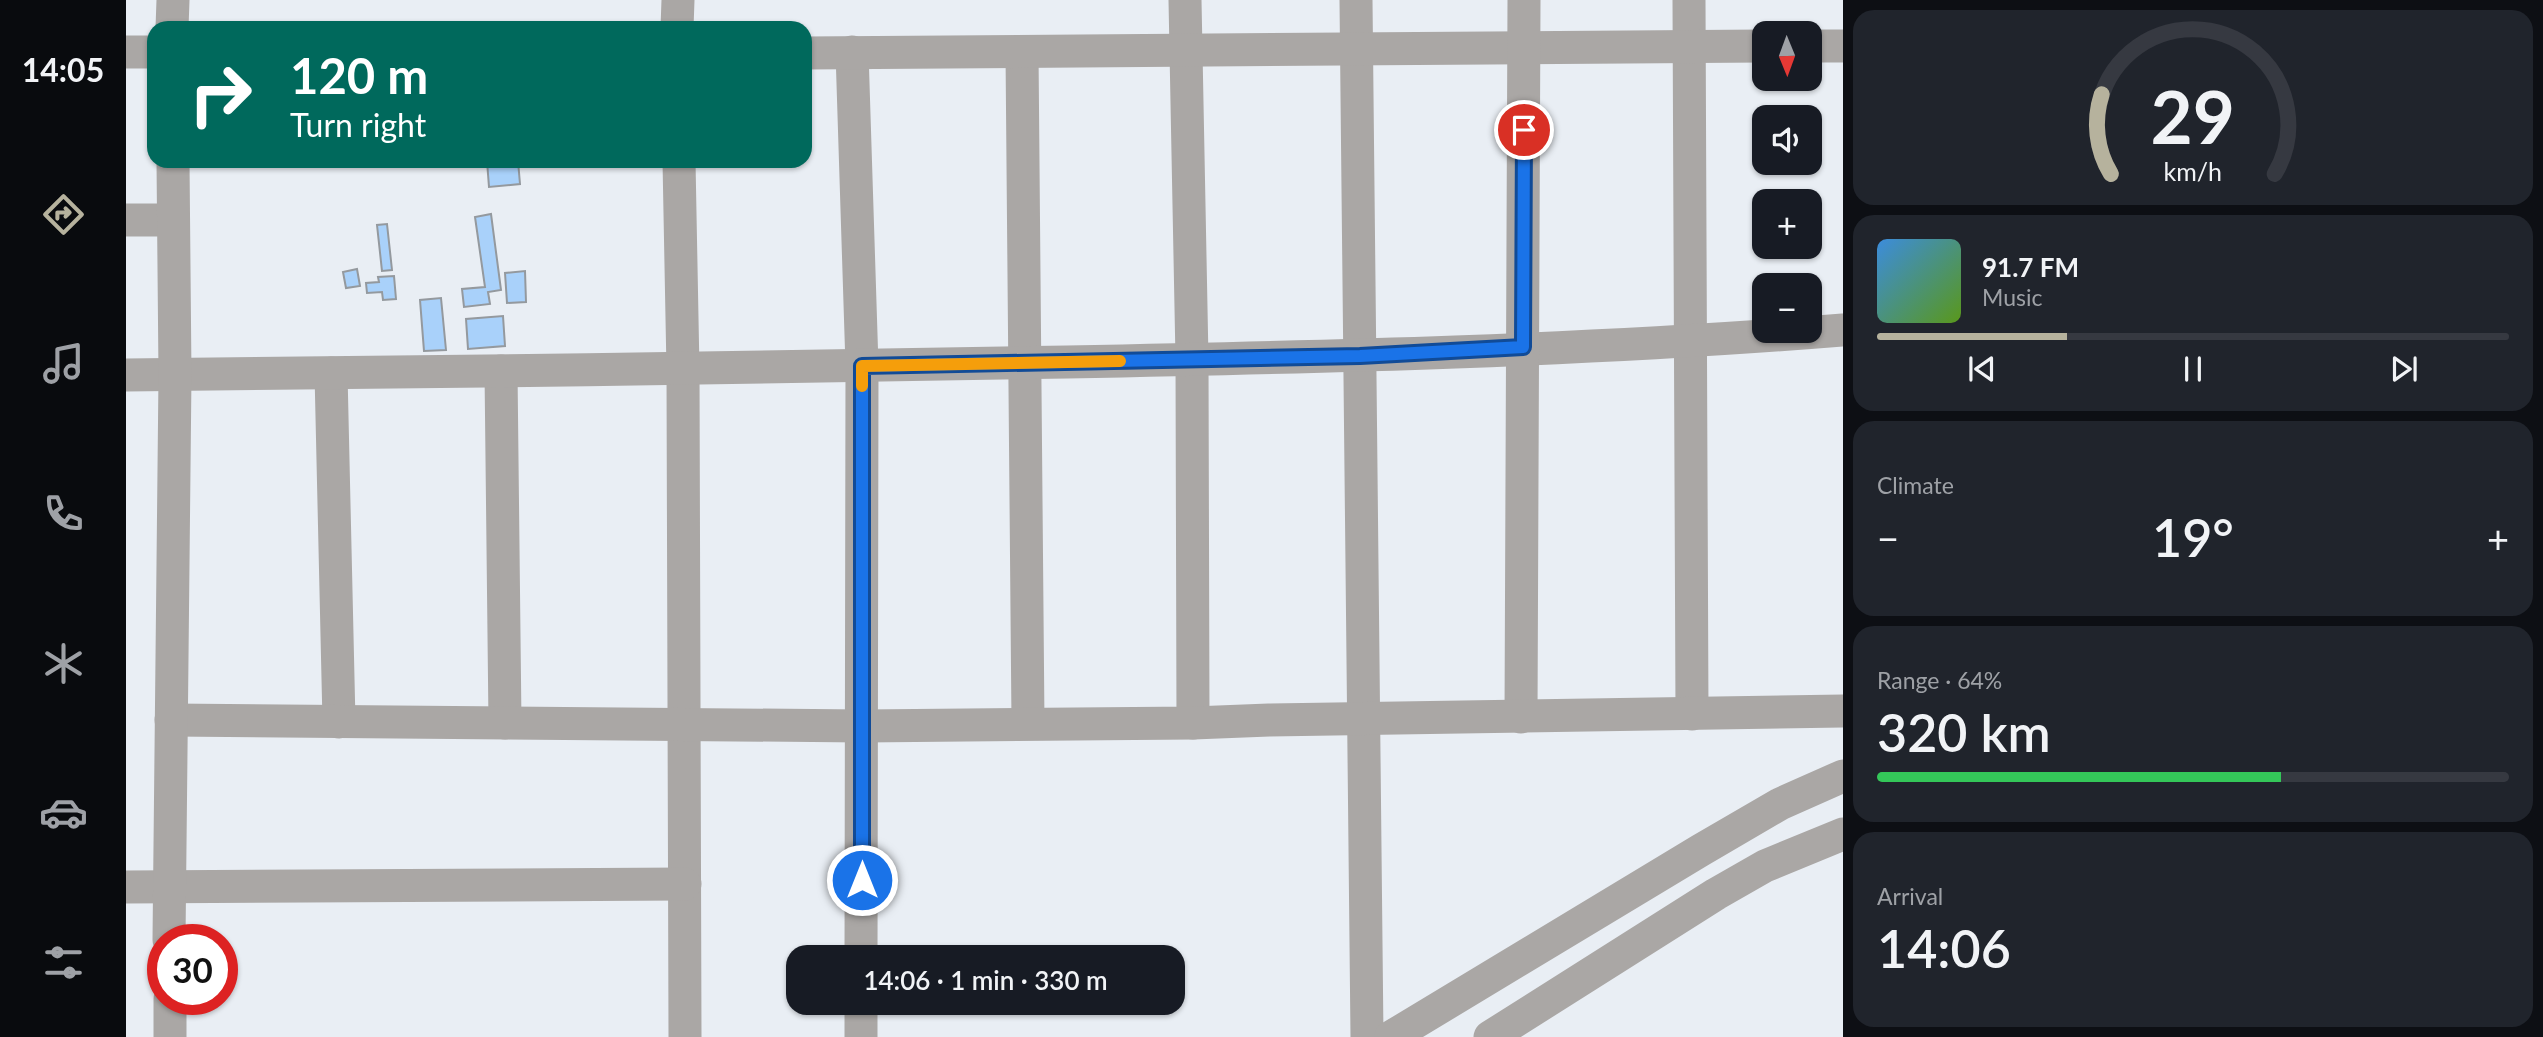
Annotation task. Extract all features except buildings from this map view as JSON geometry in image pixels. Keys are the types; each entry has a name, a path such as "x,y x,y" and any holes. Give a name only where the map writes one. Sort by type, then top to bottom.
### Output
{"street":[{"path":"172,21 173,0"},
{"path":"677,21 678,0"},
{"path":"1185,0 1192,359 1193,723"},
{"path":"1356,0 1367,1037"},
{"path":"1521,717 1524,0"},
{"path":"1689,0 1692,714"},
{"path":"812,53 1752,46"},
{"path":"1822,46 1843,46"},
{"path":"126,52 147,52"},
{"path":"852,52 862,366 861,945"},
{"path":"1022,52 1028,723"},
{"path":"169,924 175,375 173,168"},
{"path":"679,168 683,370 685,1037"},
{"path":"126,220 173,220"},
{"path":"126,375 683,370 1360,356 1690,342 1843,330"},
{"path":"501,371 505,723"},
{"path":"331,373 340,722"},
{"path":"171,720 863,726 1843,711"},
{"path":"1391,1037 1780,804 1843,776"},
{"path":"1490,1037 1728,887 1765,866 1843,834"},
{"path":"126,887 685,884"},
{"path":"170,1015 170,1037"},
{"path":"861,1015 861,1037"}],"slow traffic":[{"path":"862,386 862,366 1120,361"}],"route":[{"path":"862,880 862,366 1360,356 1523,347 1524,130"}]}
